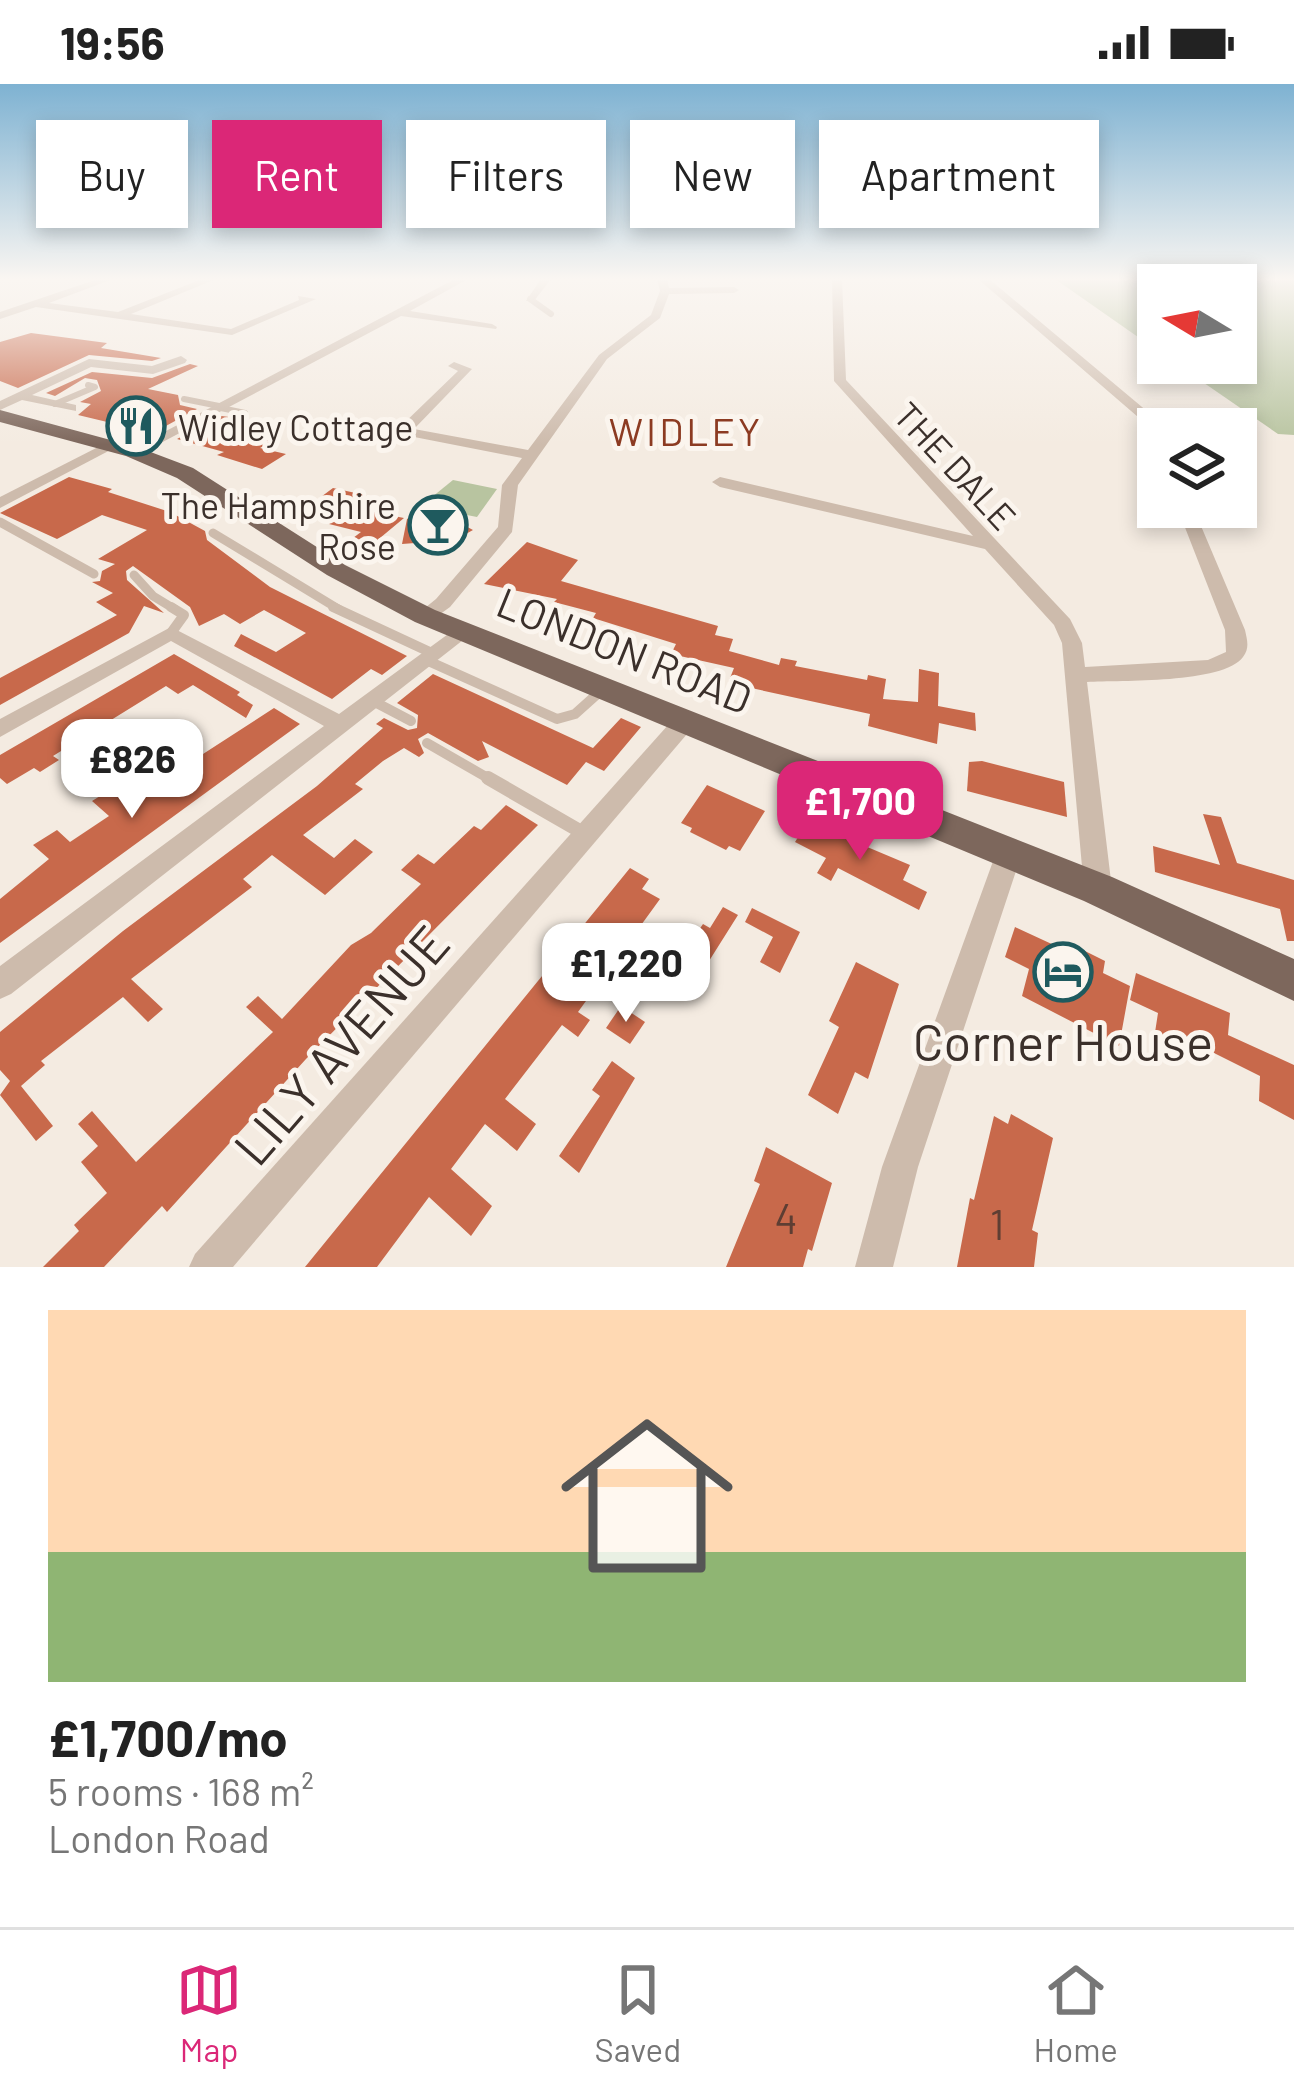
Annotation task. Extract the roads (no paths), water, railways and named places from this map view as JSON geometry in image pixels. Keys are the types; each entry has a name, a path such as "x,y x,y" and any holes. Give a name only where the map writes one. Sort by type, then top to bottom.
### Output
{"main road":[{"name":"LONDON ROAD","path":"0,416 122,449 202,481 304,552 425,616 441,649 604,688 1098,889 1294,980"}],"street":[{"path":"0,502 192,421 355,334"},
{"path":"425,616 443,602 506,528 506,496 530,455 603,357 632,334"},
{"name":"THE DALE","path":"838,334 839,381 1063,623 1077,675 1098,889"},
{"path":"1047,334 1137,410"},
{"path":"0,406 89,363 150,374 181,359"},
{"path":"404,431 465,366"},
{"path":"0,391 63,406"},
{"path":"380,436 404,431 530,455"},
{"path":"720,482 990,545"},
{"path":"1077,675 1211,667 1234,656 1238,647 1235,630 1194,528"},
{"path":"0,729 171,633 340,725"},
{"path":"0,985 441,649"},
{"name":"LILY AVENUE","path":"208,1267 685,721"},
{"path":"874,1267 900,1167 1009,853"}],"lane":[{"path":"63,406 95,387"},
{"path":"184,399 245,413"},
{"path":"192,421 221,427"},
{"path":"0,522 94,574"},
{"path":"213,533 310,596 441,649"},
{"path":"134,575 153,596 184,615 171,633"},
{"path":"373,700 411,721"},
{"path":"427,743 588,836"}],"place":[{"name":"Widley Cottage","path":"136,426"},
{"name":"The Hampshire Rose","path":"438,525"},
{"name":"Corner House","path":"1063,972"}],"district":[{"name":"WIDLEY","path":"686,430"}]}
